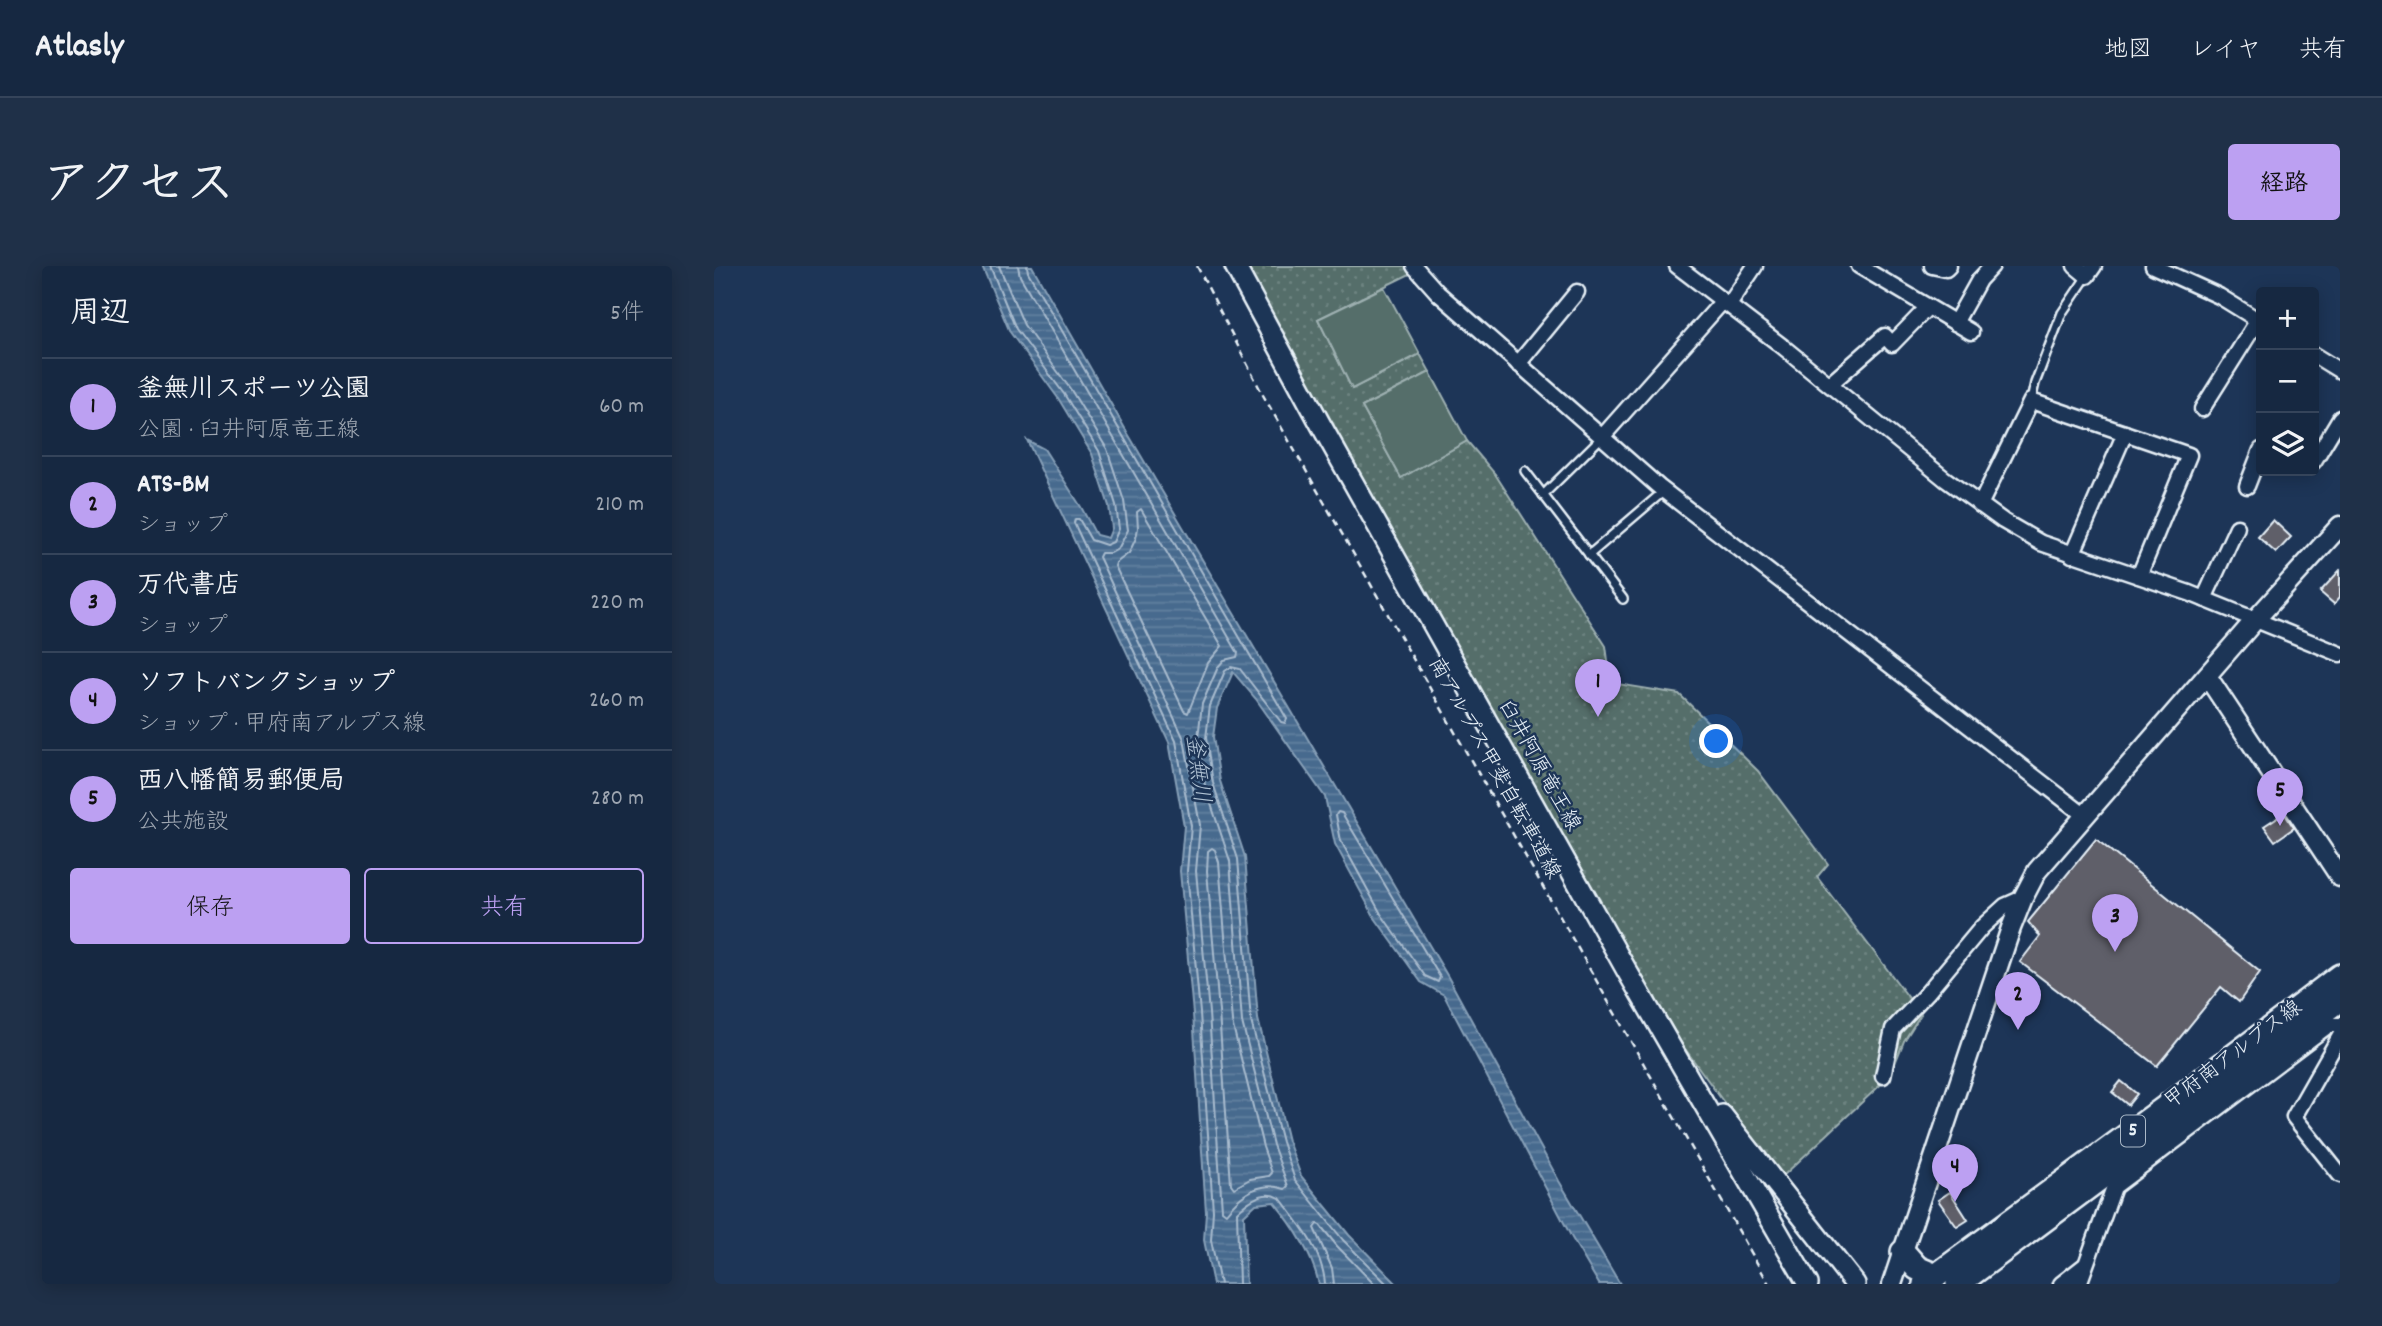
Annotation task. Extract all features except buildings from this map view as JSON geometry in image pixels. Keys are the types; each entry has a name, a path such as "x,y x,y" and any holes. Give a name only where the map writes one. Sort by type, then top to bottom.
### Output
{"main road":[{"name":"臼井阿原竜王線","path":"1236,266 1321,425 1501,747 1808,1284"},
{"name":"甲府南アルプス線","path":"1930,1280 2340,976"},
{"name":"甲府南アルプス線","path":"1958,1284 2340,999"},
{"path":"1691,1080 1727,1121 1855,1284"},
{"path":"1903,1252 1930,1280"}],"street":[{"path":"1414,266 1438,293 1664,491 2084,815"},
{"path":"1677,266 1830,384 1936,472 2003,521 2041,543 2204,600 2340,654"},
{"path":"1602,437 1726,303 1755,266"},
{"path":"1859,266 1971,332"},
{"path":"1932,266 1946,269 1949,266"},
{"path":"1955,323 1979,279 1992,266"},
{"path":"2152,266 2218,296 2256,319"},
{"path":"1518,363 1577,292"},
{"path":"1830,384 1885,336 1892,344 1928,307"},
{"path":"2202,409 2256,327"},
{"path":"2319,359 2340,371"},
{"path":"1980,505 2031,401 2189,454 2139,576"},
{"path":"2319,453 2340,418"},
{"path":"2072,555 2125,433"},
{"path":"2246,486 2256,462"},
{"path":"1892,1284 2023,898 2037,871 2340,526"},
{"path":"2204,600 2237,527"},
{"path":"2207,676 2340,877"},
{"path":"1883,1076 1893,1029 1982,927 2005,906 2023,898"},
{"path":"2078,1284 2114,1187 2329,1025 2340,1025"},
{"path":"2340,1036 2294,1117 2340,1175"},
{"path":"2060,1284 2085,1266"}],"lane":[{"path":"2031,401 2035,383 2062,313 2085,269"},
{"path":"1543,495 1602,437"},
{"path":"1525,471 1623,599"},
{"path":"1589,555 1664,491"}],"path":[{"name":"南アルプス甲斐自転車道線","path":"1197,266 1270,407 1769,1284"}],"green space":[{"path":"1245,266 1405,266 1412,273 1318,319 1352,389 1420,354 1430,372 1362,407 1401,478 1467,441 1495,474 1606,646 1611,683 1679,694 1758,771 1828,864 1817,877 1921,1014 1904,1041 1890,1076 1783,1176 1746,1133 1683,1046 1506,741"},
{"path":"1384,287 1420,354 1352,389 1318,319"},
{"path":"1430,372 1467,441 1401,478 1362,407"}],"water":[{"name":"釜無川","path":"982,266 1032,266 1448,977 1559,1181 1620,1284 1599,1284 1444,995 1421,982 1375,918 1335,844 1325,797 1256,699 1233,672 1217,708 1213,737 1220,781 1245,857 1258,1019 1288,1141 1301,1176 1349,1235 1397,1284 1319,1284 1312,1261 1301,1240 1274,1202 1256,1204 1244,1215 1246,1284 1213,1284 1204,1240 1206,1212 1180,871 1184,826 1169,742 1027,440 1044,449 1096,535 1108,538 1112,528 1109,506 1092,454 1058,398 1010,332"}],"place":[{"name":"釜無川スポーツ公園","path":"1598,717"},
{"name":"西八幡簡易郵便局","path":"2280,826"},
{"name":"万代書店","path":"2115,952"},
{"name":"ATS-BM","path":"2018,1030"},
{"name":"ソフトバンクショップ","path":"1955,1202"}]}
